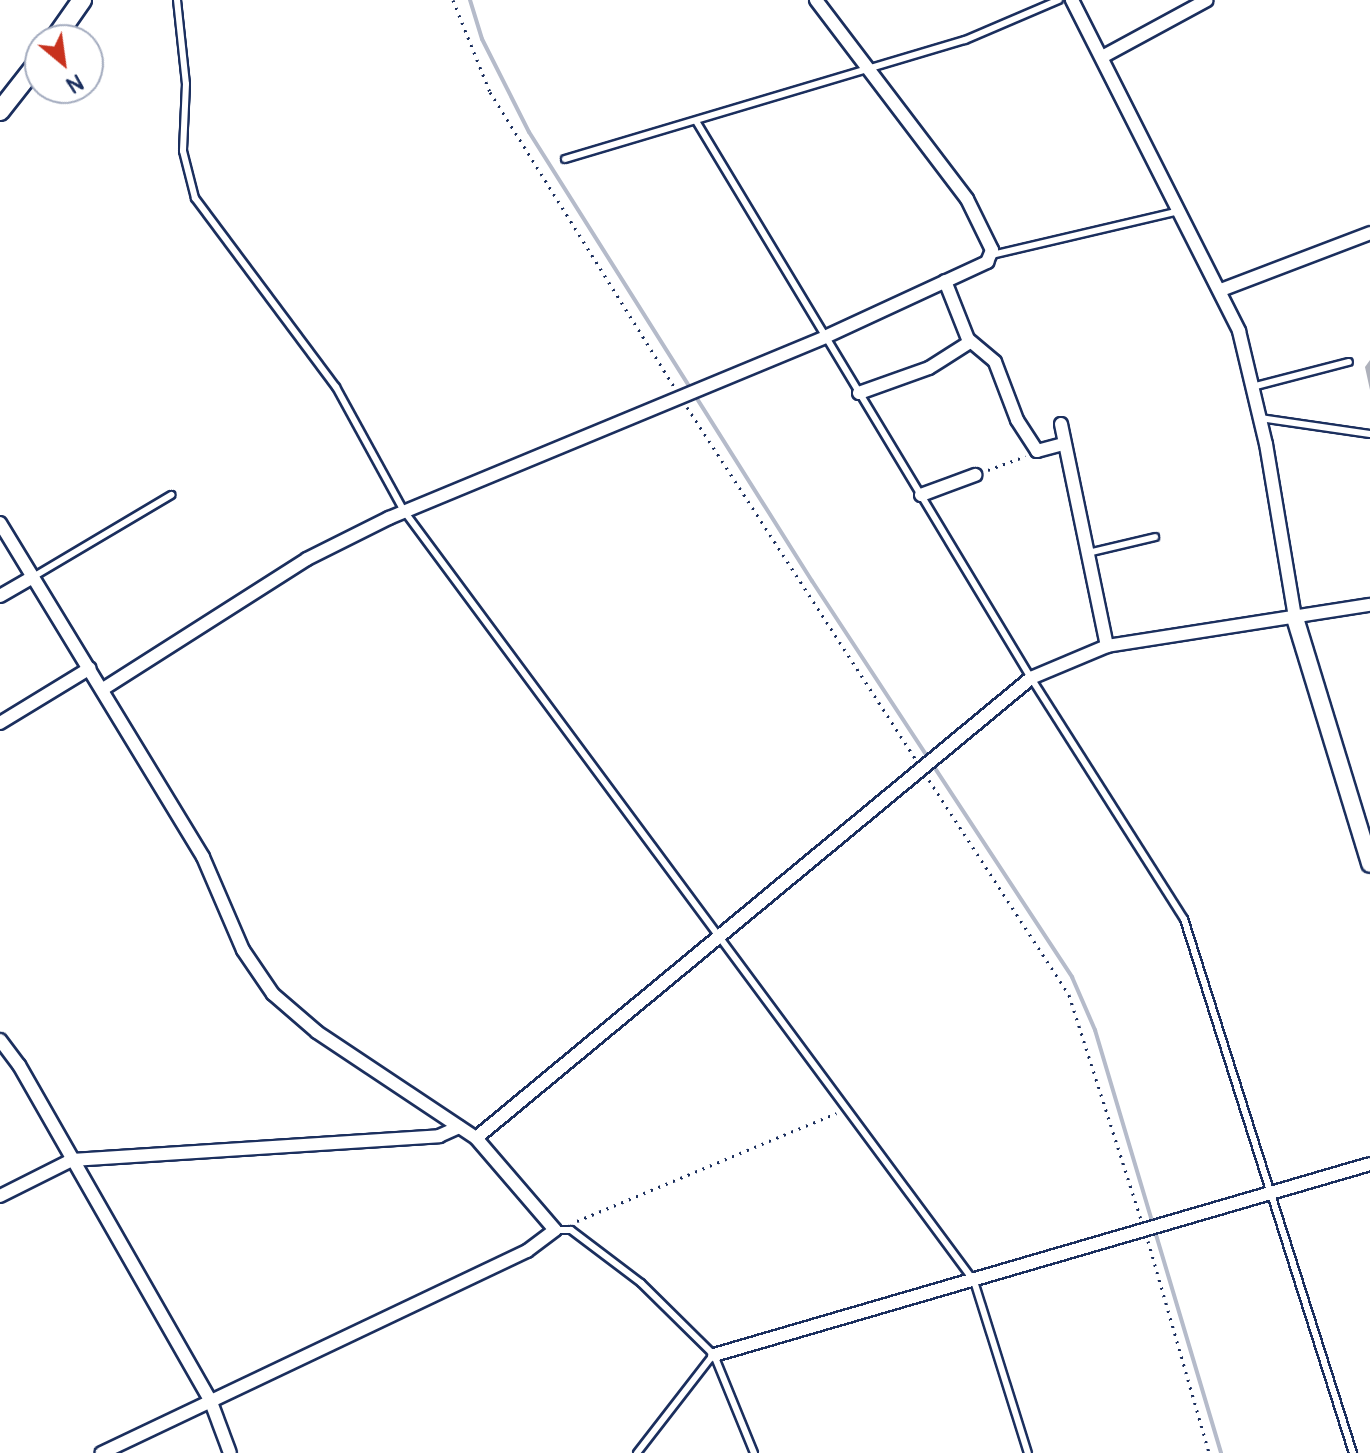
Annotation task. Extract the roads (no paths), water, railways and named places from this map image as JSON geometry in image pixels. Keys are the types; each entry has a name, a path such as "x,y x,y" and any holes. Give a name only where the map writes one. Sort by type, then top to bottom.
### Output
{"main road":[{"path":"65,24 82,0"},
{"path":"0,111 24,80"}],"street":[{"path":"103,689 307,559 404,511 825,337 945,281 992,255 967,199 816,0"},
{"path":"1072,0 1176,212 1221,290 1239,331 1260,418 1295,618 1364,826 1370,864"},
{"path":"1102,57 1207,0"},
{"path":"1221,290 1370,233"},
{"path":"945,281 970,342 995,362 1012,409 1037,451 1064,444"},
{"path":"859,393 929,368 970,342"},
{"path":"1061,424 1107,646"},
{"path":"921,495 975,475"},
{"path":"0,523 203,857 243,950 273,994 308,1025 476,1138 555,1230 527,1251 102,1453"},
{"path":"0,596 33,577"},
{"path":"476,1138 1031,678 1107,646 1370,605"},
{"path":"0,723 90,668"},
{"path":"0,1040 211,1402 230,1453"},
{"path":"0,1196 72,1160 439,1136 459,1127"},
{"path":"714,1355 1370,1164"}],"lane":[{"path":"177,0 186,84 181,127 187,183 336,387 404,511 721,934 974,1281 1028,1453"},
{"path":"565,159 965,40 1059,0"},
{"path":"696,121 1031,678 1192,937 1353,1453"},
{"path":"992,255 1176,212"},
{"path":"1252,387 1349,362"},
{"path":"1260,418 1370,434"},
{"path":"33,577 171,495"},
{"path":"1088,553 1155,537"},
{"path":"555,1230 571,1230 641,1283 714,1355 754,1453"},
{"path":"637,1453 706,1358 714,1355"}],"waterway":[{"path":"470,0 482,39 529,132 812,581 1072,977 1095,1030 1221,1453"}]}
